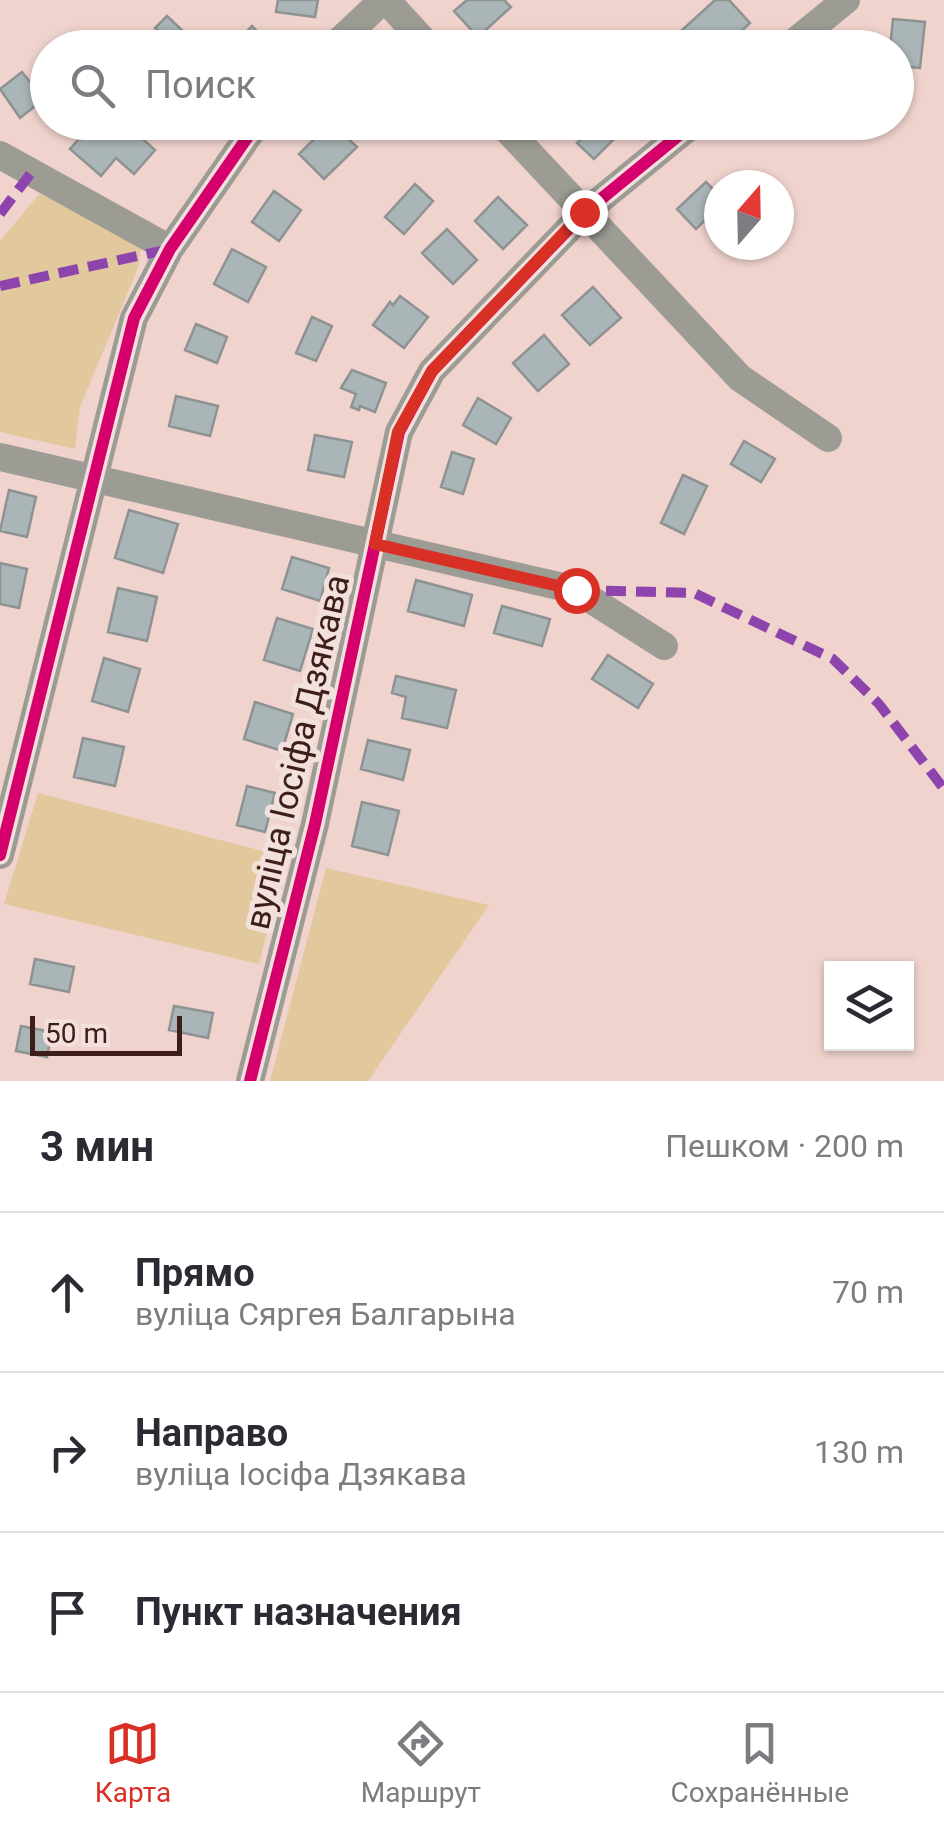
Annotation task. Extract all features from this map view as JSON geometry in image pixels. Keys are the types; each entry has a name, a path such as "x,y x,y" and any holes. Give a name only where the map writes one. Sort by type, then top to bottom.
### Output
{"street":[{"path":"352,30 384,0 413,30"},
{"path":"810,30 846,0"},
{"path":"0,853 134,318 170,249 246,140"},
{"path":"517,140 740,378 828,438"},
{"name":"вуліца Іосіфа Дзякава","path":"250,1081 315,824 398,432 432,371 584,212 673,140"},
{"path":"0,155 170,249"},
{"path":"0,458 576,590 664,646"}],"shaded area":[{"path":"40,193 141,248 138,268 80,407 75,449 0,432 0,241"},
{"path":"38,793 286,857 259,964 4,904"},
{"path":"326,868 489,905 368,1081 270,1081"}],"building":[{"path":"278,0 318,0 315,17 276,12"},
{"path":"467,0 504,0 511,7 486,30 472,30 454,11"},
{"path":"715,0 729,0 750,23 743,30 682,30"},
{"path":"167,16 182,30 157,30"},
{"path":"893,19 925,22 920,68 914,68 914,30 892,30"},
{"path":"22,72 30,82 30,110 20,118 0,89"},
{"path":"78,140 144,140 155,150 134,174 116,158 101,176 70,149"},
{"path":"313,140 350,140 357,147 324,179 299,154"},
{"path":"580,140 613,140 594,159 577,143"},
{"path":"415,184 433,201 404,234 385,217"},
{"path":"704,184 704,221 696,229 677,209"},
{"path":"274,191 301,210 279,241 252,222"},
{"path":"498,197 527,225 503,249 475,221"},
{"path":"447,229 477,260 453,284 422,253"},
{"path":"232,249 266,267 248,302 214,284"},
{"path":"593,287 621,318 590,345 562,315"},
{"path":"400,296 428,317 404,348 373,325 390,302 393,305"},
{"path":"312,317 332,326 316,361 296,353"},
{"path":"196,324 227,337 217,363 185,350"},
{"path":"544,335 569,364 538,391 513,363"},
{"path":"352,370 386,383 375,412 351,407 356,394 341,388"},
{"path":"176,396 218,406 210,436 169,426"},
{"path":"478,398 511,418 496,444 463,425"},
{"path":"315,435 352,442 344,477 308,470"},
{"path":"744,441 775,459 761,482 731,464"},
{"path":"452,452 474,459 463,494 441,487"},
{"path":"683,475 707,486 684,534 661,523"},
{"path":"9,490 36,497 27,537 0,531"},
{"path":"129,510 178,524 163,573 115,558"},
{"path":"292,557 329,568 320,601 282,589"},
{"path":"0,563 27,569 19,608 0,604"},
{"path":"416,580 472,595 464,626 408,611"},
{"path":"118,588 157,597 147,641 108,632"},
{"path":"502,606 550,619 542,646 494,633"},
{"path":"277,618 313,629 300,671 264,660"},
{"path":"608,655 653,684 638,708 592,679"},
{"path":"104,658 140,669 128,712 92,701"},
{"path":"396,676 456,690 447,728 402,718 406,697 392,693"},
{"path":"255,702 293,714 282,751 244,739"},
{"path":"83,738 124,747 115,786 74,777"},
{"path":"368,740 410,750 403,780 361,769"},
{"path":"247,786 275,793 265,832 237,825"},
{"path":"362,802 399,811 388,855 352,846"},
{"path":"35,959 74,967 69,992 30,984"},
{"path":"174,1006 213,1013 208,1038 169,1030"},
{"path":"21,1026 52,1032 47,1057 16,1051"}],"marked path":[{"path":"0,214 31,173"},
{"path":"0,286 170,249"},
{"path":"576,590 694,593 833,659 879,704 944,789"}],"cycle path":[{"path":"0,855 134,318 170,249 246,140"},
{"path":"250,1081 315,824 399,432 432,371 584,213 673,140"}],"route":[{"path":"576,590 375,544 398,432 432,371 584,212"}]}
